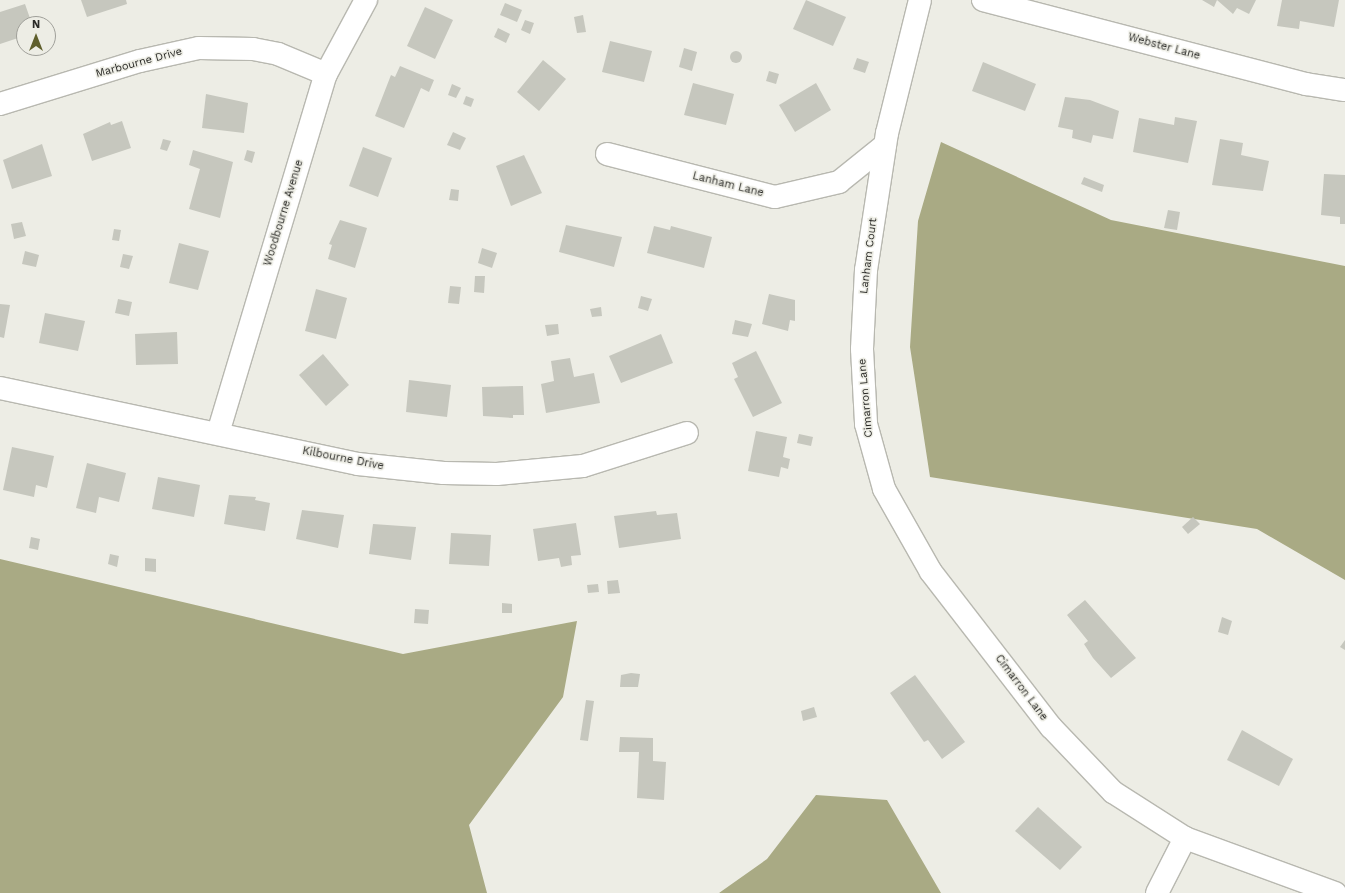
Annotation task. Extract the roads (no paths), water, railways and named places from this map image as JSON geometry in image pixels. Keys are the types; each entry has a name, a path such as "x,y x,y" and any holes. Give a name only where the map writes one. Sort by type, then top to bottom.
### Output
{"street":[{"name":"Woodbourne Avenue","path":"218,433 326,74 366,0"},
{"path":"884,154 920,0"},
{"name":"Webster Lane","path":"983,0 1306,84 1345,90"},
{"name":"Marbourne Drive","path":"0,104 140,61 199,48 253,49 278,54 326,74"},
{"name":"Lanham Lane","path":"607,154 775,197 839,182 884,154"},
{"name":"Lanham Court","path":"862,349 866,270 884,154"},
{"name":"Cimarron Lane","path":"862,349 866,424 874,460 897,514 927,566 1073,753 1118,796 1185,838 1335,893"},
{"name":"Kilbourne Drive","path":"0,388 218,433 358,464 444,473 497,474 583,466 687,433"},
{"path":"1157,893 1185,838"}]}
